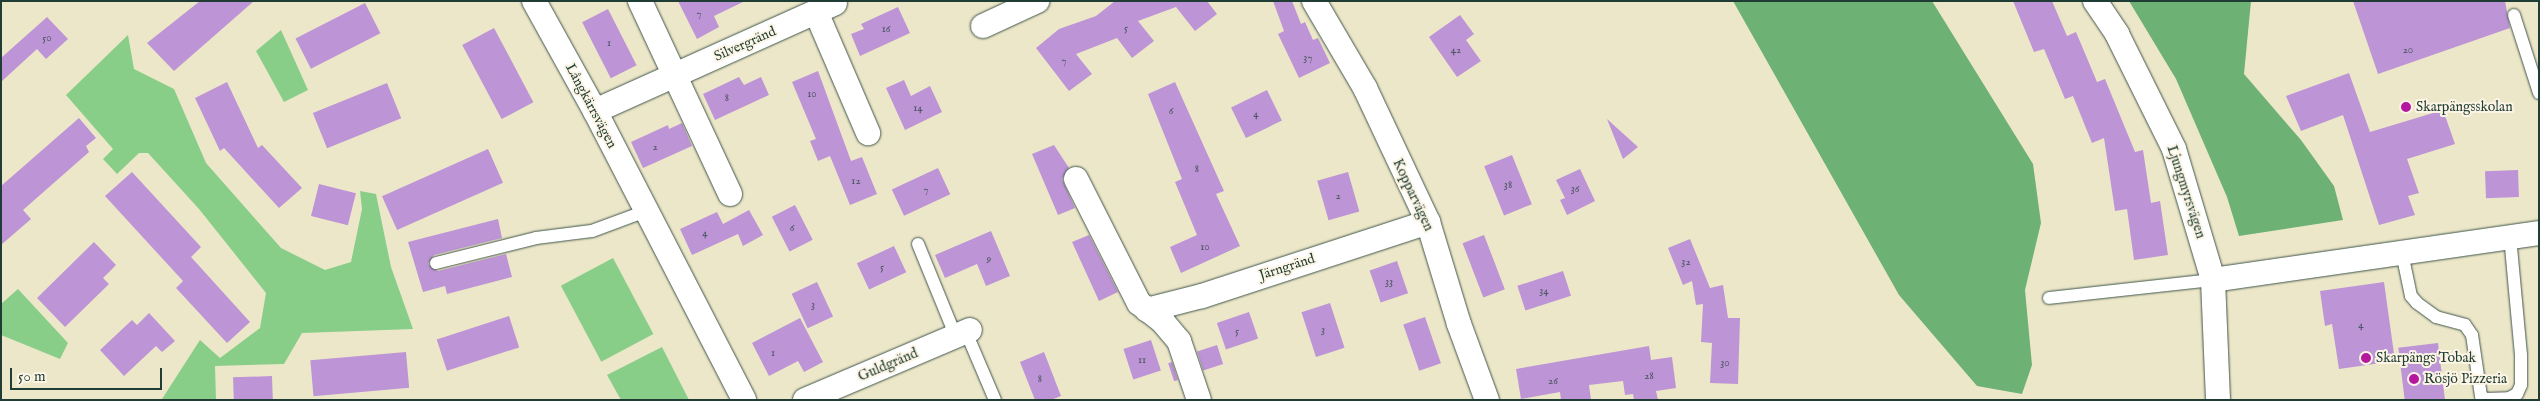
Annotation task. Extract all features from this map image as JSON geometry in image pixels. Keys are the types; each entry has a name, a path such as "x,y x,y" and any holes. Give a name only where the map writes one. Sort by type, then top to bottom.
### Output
{"street":[{"name":"Långkärrsvägen","path":"534,1 595,111 744,400"},
{"path":"640,1 673,76 730,194"},
{"path":"983,26 1036,1"},
{"name":"Kopparvägen","path":"1314,1 1364,88 1428,222 1459,324 1488,400"},
{"name":"Ljungmyrsvägen","path":"2095,1 2117,34 2174,149 2213,280 2218,400"},
{"name":"Silvergränd","path":"595,111 825,6 868,133"},
{"path":"1076,179 1139,303 1163,322 1179,341 1198,400"},
{"name":"Järngränd","path":"1147,310 1202,296 1428,222"},
{"path":"2213,280 2539,233"},
{"name":"Guldgränd","path":"806,400 964,333"}],"lane":[{"path":"2514,15 2539,93"},
{"path":"436,263 536,238 592,231 646,211"},
{"path":"2402,253 2411,296 2417,303 2436,317 2465,325 2472,335 2481,396 2486,399 2509,398 2517,394 2521,385 2521,355 2510,237"},
{"path":"918,244 964,333 995,400"},
{"path":"2049,298 2213,280"}],"green space":[{"path":"1733,1 1932,1 2033,164 2041,223 2025,290 2032,365 2022,394 1977,386 1899,295"},
{"path":"2129,1 2251,1 2244,74 2301,140 2334,186 2343,220 2239,236 2227,197 2176,79"},
{"path":"281,30 308,90 284,102 256,51"},
{"path":"128,35 134,69 174,89 206,163 281,248 325,270 351,262 362,209 360,191 376,194 391,267 413,329 302,333 284,364 215,366 216,400 162,399 200,340 220,358 260,328 266,293 199,209 148,153 139,153 117,174 103,159 113,149 66,95"},
{"path":"613,258 653,334 601,362 561,286"},
{"path":"18,289 68,343 60,359 1,335 1,304"},
{"path":"662,347 689,400 621,400 607,375"}],"building":[{"path":"200,1 254,1 174,71 147,43"},
{"path":"678,1 745,1 714,16 719,27 697,39"},
{"path":"1115,1 1207,1 1217,14 1195,31 1176,7 1138,21 1154,41 1132,58 1117,38 1076,54 1092,74 1069,91 1036,48 1059,29 1096,16"},
{"path":"1273,1 1292,1 1301,24 1305,22 1313,40 1318,38 1330,63 1299,78 1278,34 1284,31"},
{"path":"2013,1 2052,1 2067,36 2076,32 2097,82 2105,79 2135,152 2143,150 2151,203 2160,201 2168,255 2134,260 2127,209 2115,211 2104,138 2092,143 2073,96 2065,99 2044,49 2034,52"},
{"path":"2353,1 2505,1 2510,28 2378,74"},
{"path":"365,3 380,33 311,69 296,38"},
{"path":"898,7 910,33 860,56 851,34 864,29 861,24"},
{"path":"608,9 637,65 611,78 582,22"},
{"path":"1460,15 1474,34 1466,40 1481,61 1457,77 1429,37"},
{"path":"47,17 68,39 46,59 37,49 1,82 1,58"},
{"path":"494,28 533,102 502,119 462,45"},
{"path":"818,71 851,161 862,157 877,194 850,205 830,156 818,161 810,141 816,139 792,82"},
{"path":"2349,73 2370,132 2443,110 2455,144 2407,159 2419,193 2408,196 2415,215 2379,225 2343,115 2301,131 2286,96"},
{"path":"739,77 744,85 761,77 769,95 715,120 703,94"},
{"path":"904,80 911,96 930,86 942,112 905,130 886,88"},
{"path":"227,82 258,148 262,145 302,188 279,208 224,148 220,151 195,98"},
{"path":"1175,82 1224,191 1216,194 1240,246 1181,273 1170,247 1197,235 1175,182 1182,179 1148,94"},
{"path":"387,83 401,118 327,148 313,113"},
{"path":"1267,90 1282,121 1246,138 1231,108"},
{"path":"79,118 96,138 86,146 89,152 23,210 31,219 1,245 1,186"},
{"path":"1607,119 1638,147 1623,159"},
{"path":"682,123 692,146 643,168 631,142 668,125 669,129"},
{"path":"1054,145 1069,168 1062,179 1075,208 1058,215 1032,154"},
{"path":"488,149 503,183 397,230 382,196"},
{"path":"1512,155 1532,204 1504,215 1484,166"},
{"path":"938,168 950,194 904,216 892,190"},
{"path":"1580,169 1595,201 1567,215 1560,200 1565,198 1556,180"},
{"path":"2518,170 2519,197 2486,198 2485,171"},
{"path":"132,172 201,247 191,257 250,322 227,343 176,288 183,281 105,196"},
{"path":"1348,172 1359,211 1329,220 1317,181"},
{"path":"319,184 356,193 348,225 311,216"},
{"path":"795,205 813,240 790,252 772,217"},
{"path":"749,210 763,235 743,246 738,234 692,255 680,229 717,212 723,224"},
{"path":"498,219 502,238 434,255 428,264 438,271 506,254 512,277 447,294 445,286 423,292 408,242"},
{"path":"991,231 1010,276 986,286 977,264 945,278 935,255"},
{"path":"1089,235 1118,292 1099,301 1072,242"},
{"path":"1484,235 1505,289 1483,297 1463,243"},
{"path":"1690,239 1710,288 1723,285 1728,318 1740,318 1738,384 1710,383 1712,343 1701,342 1703,304 1696,305 1692,281 1683,285 1668,248"},
{"path":"94,242 116,265 103,278 109,284 65,327 37,298"},
{"path":"894,246 906,272 869,290 857,263"},
{"path":"1397,261 1408,293 1381,303 1370,270"},
{"path":"1563,271 1571,296 1525,311 1517,286"},
{"path":"817,282 833,316 808,328 792,294"},
{"path":"2384,282 2395,361 2339,369 2332,324 2325,326 2320,291"},
{"path":"1330,303 1345,348 1316,357 1301,312"},
{"path":"1249,312 1258,338 1226,350 1217,323"},
{"path":"149,313 175,341 162,352 156,346 124,376 100,350 132,320 137,325"},
{"path":"509,316 519,347 447,371 437,339"},
{"path":"1425,317 1441,363 1419,371 1403,324"},
{"path":"800,318 823,362 804,372 798,361 769,376 752,343"},
{"path":"1151,340 1161,370 1133,379 1123,349"},
{"path":"2438,343 2445,400 2405,400 2398,348"},
{"path":"1217,345 1223,364 1203,371 1197,351"},
{"path":"1649,346 1651,360 1672,357 1676,388 1656,391 1658,400 1634,400 1633,394 1625,395 1623,381 1589,385 1591,400 1561,400 1560,392 1521,399 1516,369"},
{"path":"406,352 409,388 314,396 310,360"},
{"path":"1044,352 1061,396 1051,400 1035,400 1020,362"},
{"path":"1172,362 1178,380 1174,381 1168,363"},
{"path":"272,376 273,400 234,400 233,377"}],"place":[{"name":"Skarpängsskolan","path":"2406,107"},
{"name":"Skarpängs Tobak","path":"2366,358"},
{"name":"Rösjö Pizzeria","path":"2414,379"}]}
